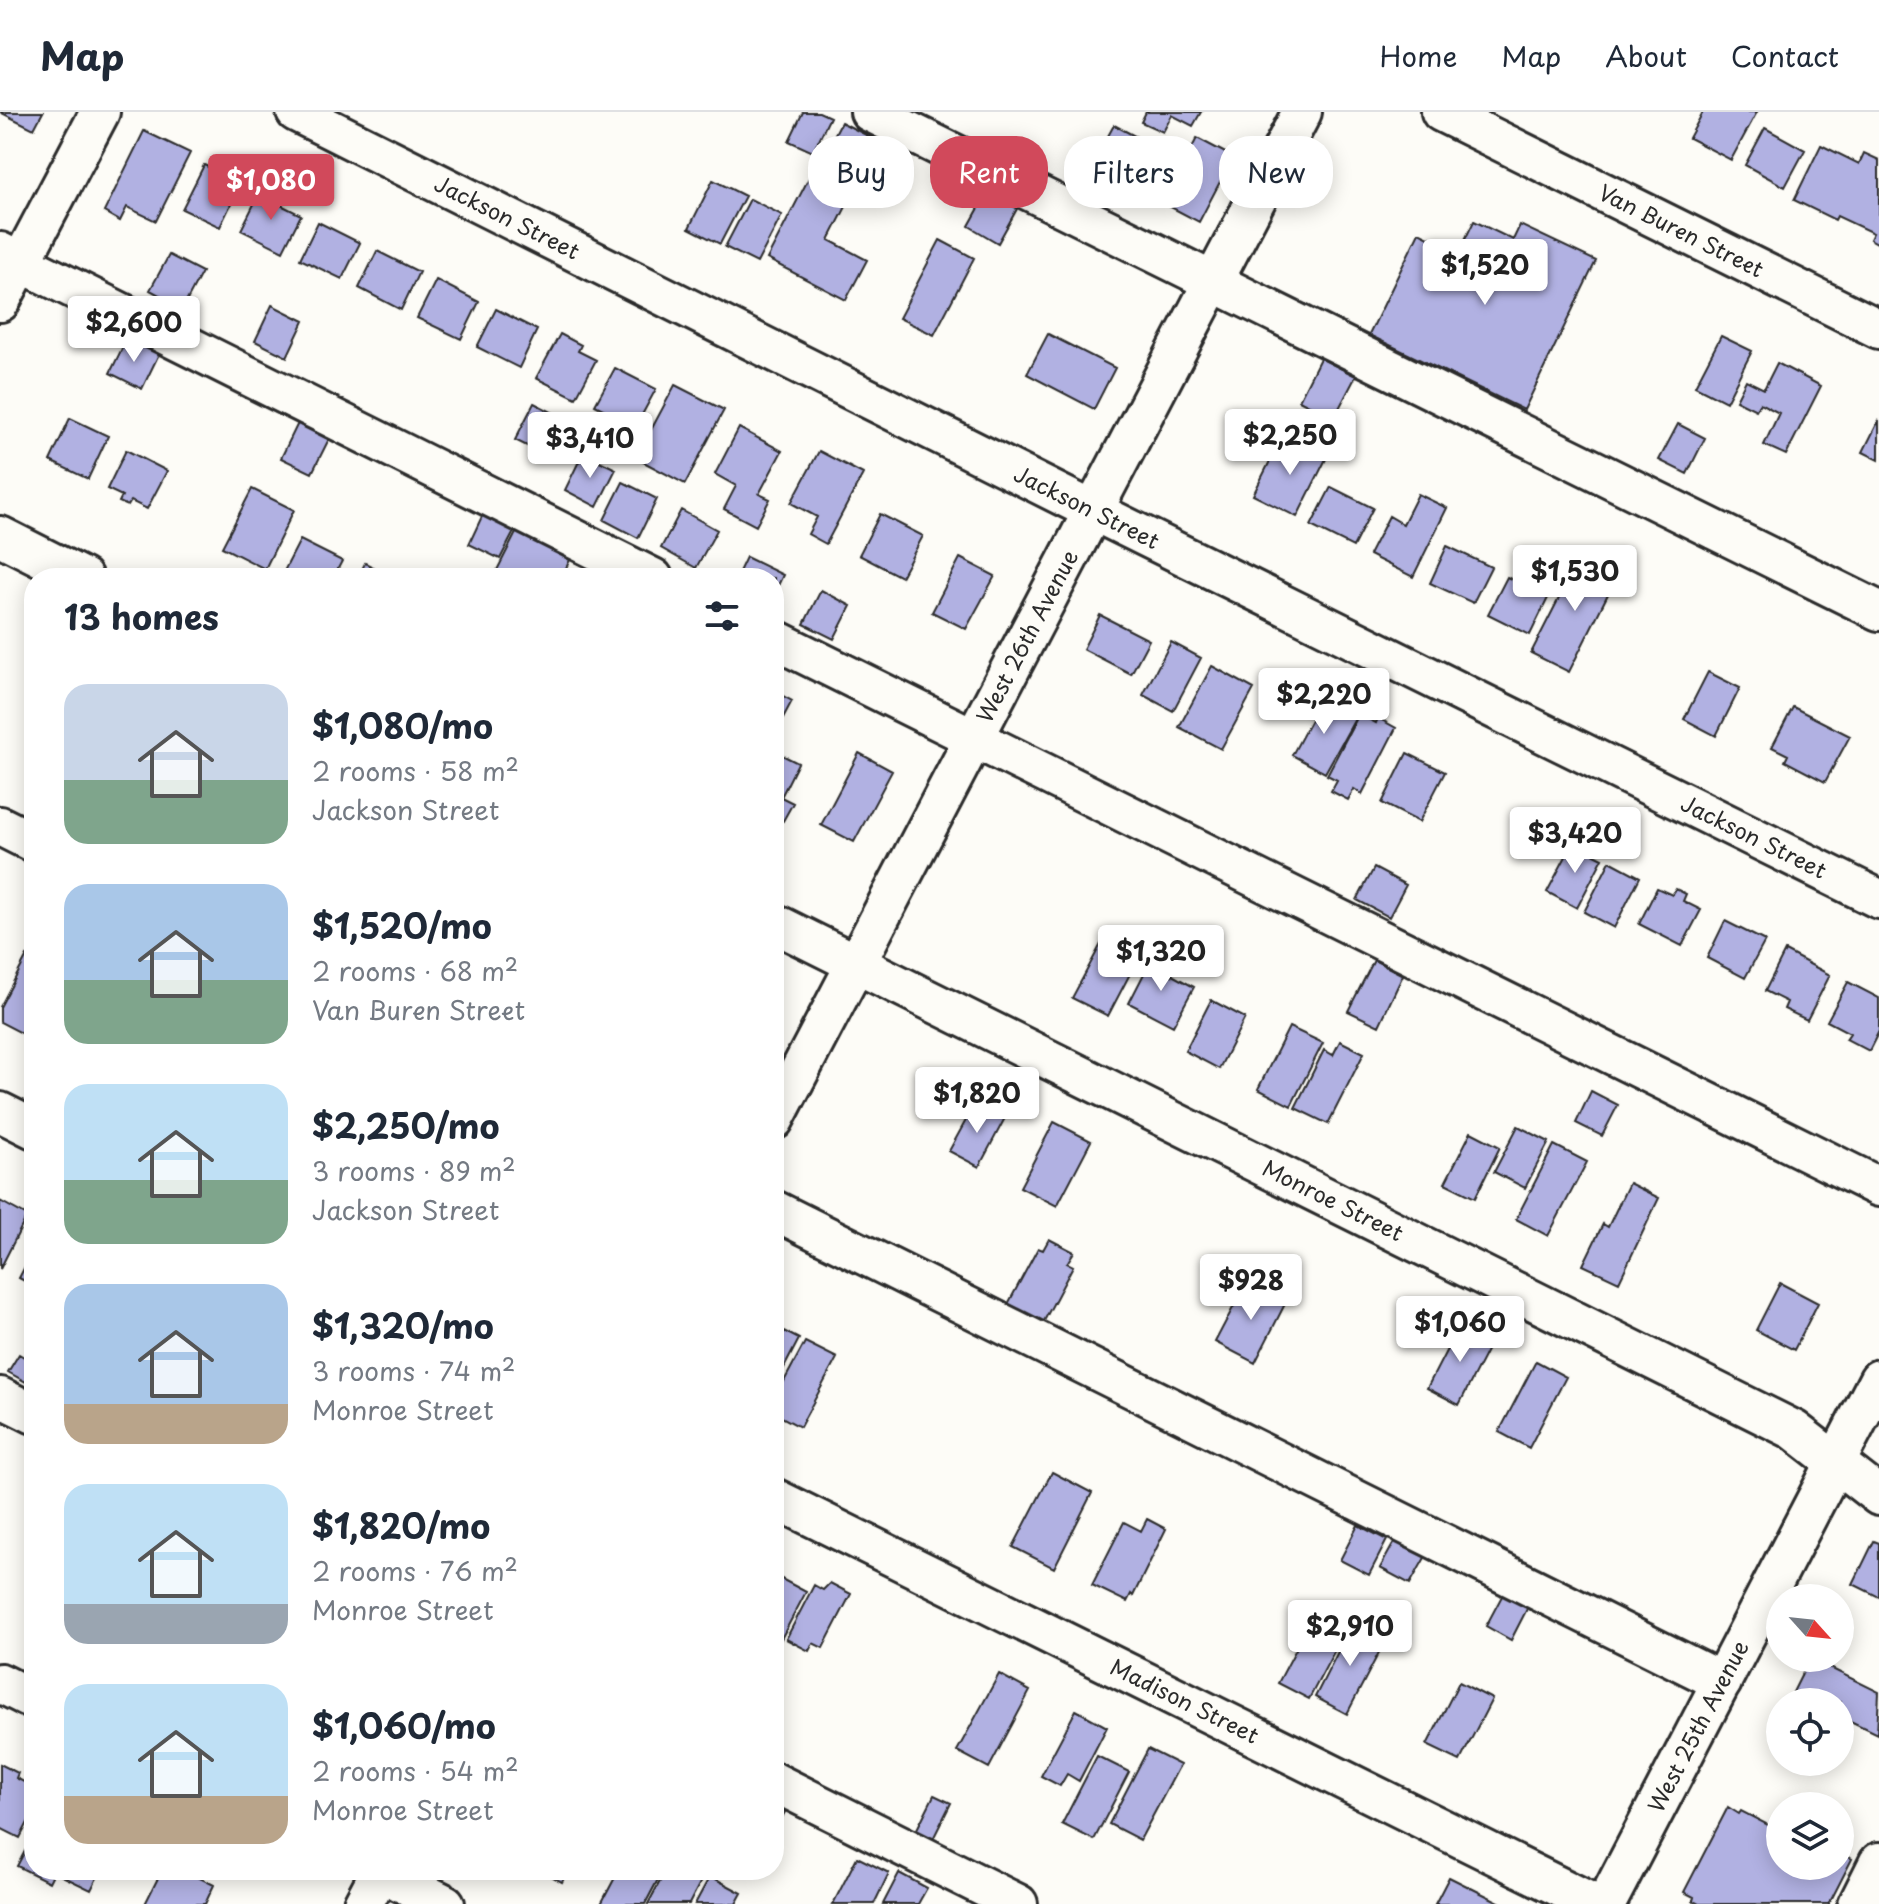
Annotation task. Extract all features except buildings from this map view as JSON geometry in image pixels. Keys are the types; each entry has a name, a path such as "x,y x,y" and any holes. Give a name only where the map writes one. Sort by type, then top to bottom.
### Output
{"street":[{"path":"0,302 10,257 100,112"},
{"name":"Jackson Street","path":"296,112 1093,511 1879,899"},
{"path":"870,112 1879,611"},
{"name":"West 26th Avenue","path":"784,1101 1302,112"},
{"name":"Van Buren Street","path":"1441,112 1879,329"},
{"path":"10,257 633,568"},
{"path":"0,536 63,568"},
{"path":"784,644 1879,1187"},
{"path":"0,826 24,838"},
{"name":"Monroe Street","path":"784,928 1794,1430 1879,1496"},
{"path":"0,1112 24,1124"},
{"path":"784,1215 1722,1682"},
{"name":"West 25th Avenue","path":"1606,1904 1879,1379"},
{"path":"0,1397 24,1409"},
{"name":"Madison Street","path":"784,1503 1594,1904"},
{"path":"0,1683 24,1695"},
{"path":"784,1787 1018,1904"},
{"path":"1858,1904 1879,1862"},
{"path":"378,1880 445,1904"}]}
